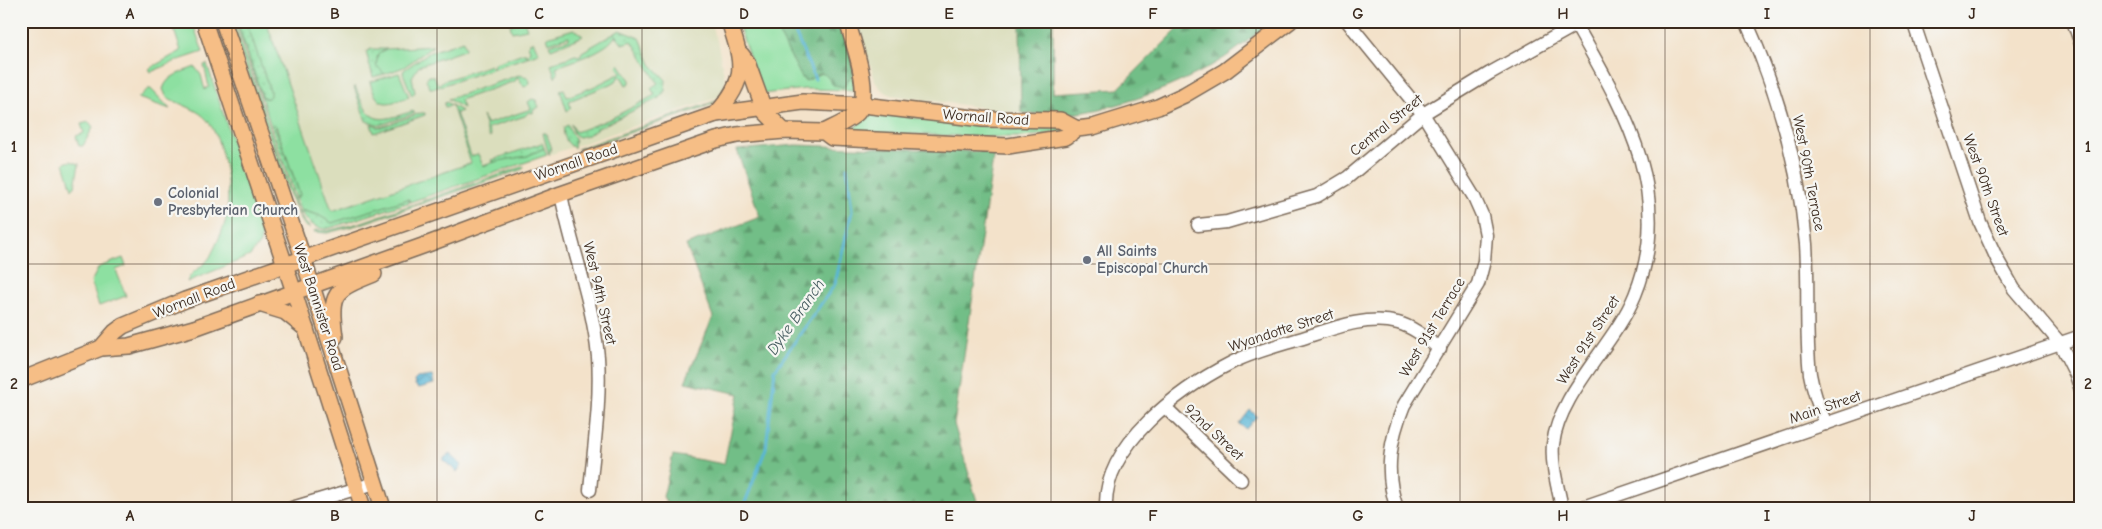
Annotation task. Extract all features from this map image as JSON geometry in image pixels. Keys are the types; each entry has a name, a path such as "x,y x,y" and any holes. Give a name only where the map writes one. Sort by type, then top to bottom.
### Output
{"main road":[{"name":"West Bannister Road","path":"204,21 363,508"},
{"name":"West Bannister Road","path":"223,21 303,258 383,508"},
{"path":"716,114 731,97 740,80 739,51 729,21"},
{"path":"824,132 856,115 863,105 864,91 859,64 847,21"},
{"name":"Wornall Road","path":"21,380 101,348 129,346 184,331 428,244 561,194 737,134 784,131 824,132 832,138 1008,146 1066,137 1077,129 1093,127 1142,112 1184,95 1225,71 1290,21"},
{"path":"739,51 747,62 763,107 784,131"},
{"name":"Wornall Road","path":"101,348 123,326 185,300 716,114 804,102 863,105 983,119 1060,120 1077,129"},
{"path":"339,368 333,305 342,287 414,258 428,244"},
{"path":"260,304 284,312 306,329"}],"street":[{"name":"West 91st Terrace","path":"1347,21 1422,114 1474,197 1482,216 1486,235 1484,261 1478,284 1404,405 1395,427 1390,450 1389,473 1397,508"},
{"name":"West 90th Terrace","path":"1746,21 1776,96 1789,143 1806,245 1810,374 1817,402 1826,424"},
{"name":"West 90th Street","path":"1913,21 1980,222 1993,252 2014,289 2060,343 2076,375 2081,390"},
{"path":"2073,21 2081,44"},
{"name":"Central Street","path":"1198,225 1227,222 1318,196 1347,178 1422,114 1579,23"},
{"name":"West 91st Street","path":"1562,508 1554,468 1553,445 1556,426 1566,403 1605,348 1635,296 1646,261 1650,225 1648,188 1641,156 1611,86 1579,23"},
{"name":"West 94th Street","path":"561,194 594,327 598,358 598,392 590,490"},
{"name":"Wyandotte Street","path":"1106,506 1109,476 1118,458 1141,430 1164,407 1185,391 1231,363 1262,350 1352,324 1372,321 1398,323 1416,330 1440,348"},
{"name":"Main Street","path":"1580,508 2081,336"},
{"name":"92nd Street","path":"1164,407 1241,480"},
{"path":"292,508 375,482"}],"shaded area":[{"path":"238,21 710,21 717,40 726,85 724,93 719,97 367,217 332,226 307,219"},
{"path":"856,21 1020,21 1021,113 891,95 882,90 876,83"}],"green space":[{"path":"171,21 192,21 203,52 151,72 149,69 181,51"},
{"path":"230,21 233,21 297,208 302,219 310,228 305,226 300,218 288,190"},
{"path":"235,21 237,21 262,96 265,99 270,91 246,21 266,21 332,211 471,163 452,106 461,111 456,113 471,156 478,154 483,166 504,159 527,156 544,148 547,155 410,202 409,199 332,223 318,215 300,210 296,198 300,195 276,126 271,126"},
{"path":"237,21 246,21 270,91 270,96 267,99 262,96"},
{"path":"524,21 527,29 512,32 510,25"},
{"path":"737,21 840,21 853,65 855,75 854,90 805,89 762,94"},
{"path":"772,21 839,21 854,71 844,87 833,85 823,74 806,81 802,78"},
{"path":"1020,21 1053,21 1053,93 1118,89 1186,21 1271,21 1233,52 1179,82 1117,105 1078,113 1057,114 1021,113"},
{"path":"574,29 583,36 551,49 549,45 569,39 569,36 549,43 547,37"},
{"path":"620,30 640,38 651,64 666,80 665,91 659,98 598,128 588,135 579,137 574,134 571,124 576,132 610,119 655,95 651,88 658,83 632,41 622,44 615,33"},
{"path":"615,33 618,38 615,36 598,51 556,67 558,74 555,77 551,64 575,55 580,56 582,52"},
{"path":"463,41 464,50 419,66 412,77 415,92 412,96 403,73 404,70 428,53"},
{"path":"533,41 539,53 435,88 430,88 426,80 429,76 434,76 438,85 443,81 490,65 492,68 495,63 523,53 526,53 527,56 530,51 528,44"},
{"path":"433,46 404,67 385,74 376,65 378,54 386,49"},
{"path":"371,49 386,49 378,54 376,65 385,74 373,77 366,52"},
{"path":"207,64 262,231 260,243 250,256 187,282 191,275 210,257 222,230 228,204 227,179 217,139 207,120 204,116 170,99 166,96 163,89 172,77 195,67 201,75 205,90 209,87 204,65"},
{"path":"619,64 630,80 630,83 626,85 619,76 611,84 569,101 571,108 567,111 560,90 564,89 567,97 593,87 621,73 617,66"},
{"path":"399,73 409,97 389,103 380,101 376,97 370,82"},
{"path":"519,75 528,77 529,85 524,87 518,77 515,81 460,100 463,108 448,99"},
{"path":"355,86 365,108 376,118 390,118 413,111 415,113 380,125 366,121"},
{"path":"148,89 151,89 170,109 138,98"},
{"path":"532,99 536,100 539,107 533,110 533,113 529,112 525,116 488,128 491,136 489,137 482,116 487,124 531,109 528,102"},
{"path":"719,100 710,105 585,148 577,149"},
{"path":"446,102 451,105 445,107 444,104"},
{"path":"869,112 1015,130 1067,127 1068,131 1023,137 848,132 858,125"},
{"path":"425,113 425,115 374,133 371,124 381,127"},
{"path":"89,122 93,127 83,146 79,146 76,136 84,133 81,124"},
{"path":"274,124 300,195 296,198 271,126"},
{"path":"568,125 575,138 574,148 567,142 564,136 564,127"},
{"path":"543,133 546,133 551,146 549,155"},
{"path":"542,143 544,148 527,156 493,162 492,160"},
{"path":"796,145 994,152 954,424 979,508 671,508 663,497 673,455 724,464 739,394 685,382 713,317 686,245 760,217 737,150"},
{"path":"71,161 79,164 75,187 72,189 64,163"},
{"path":"524,166 523,169 361,224 327,233 314,232 315,230 327,231 359,223"},
{"path":"408,199 410,202 327,229 318,228 311,224 300,210 318,215 332,223"},
{"path":"123,258 126,266 116,270 126,296 99,306 91,282 99,267"}],"water":[{"path":"432,376 434,384 419,388 415,385 414,381 417,378"},
{"path":"1250,410 1257,416 1246,429 1239,424"},
{"path":"450,454 462,465 457,472 444,461 444,458"}],"waterway":[{"name":"Dyke Branch","path":"790,21 815,79"},
{"name":"Dyke Branch","path":"743,508 766,448 775,370 835,284 852,211 847,167"}],"place":[{"name":"Colonial Presbyterian Church","path":"158,202"},
{"name":"All Saints Episcopal Church","path":"1087,260"}]}
